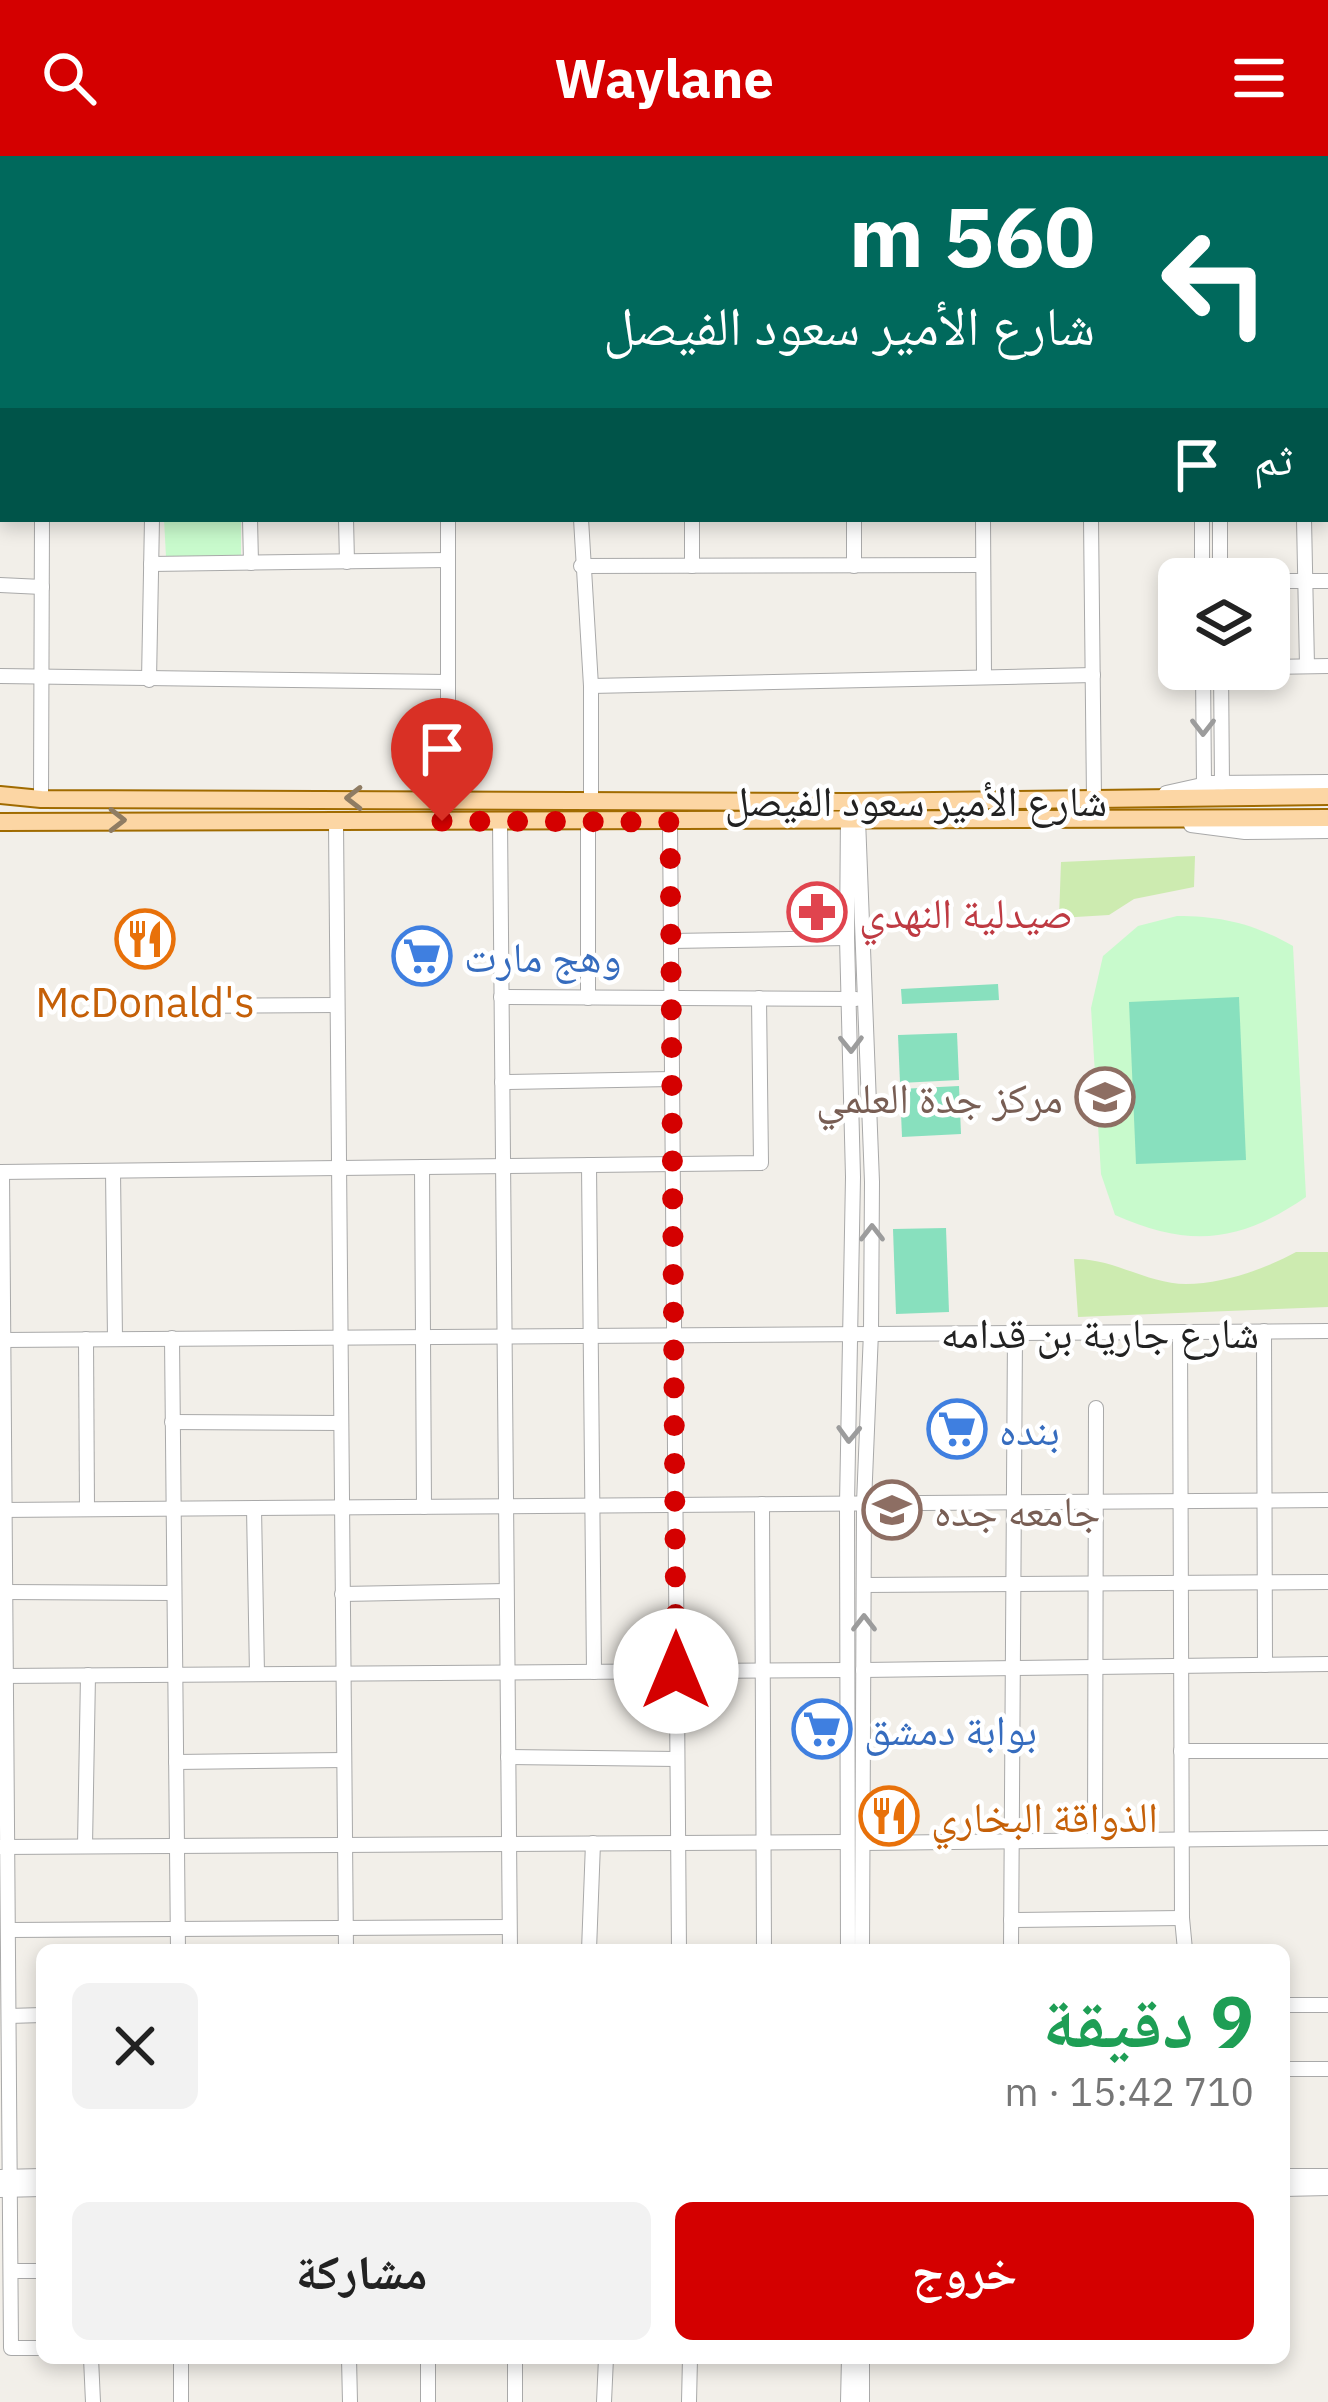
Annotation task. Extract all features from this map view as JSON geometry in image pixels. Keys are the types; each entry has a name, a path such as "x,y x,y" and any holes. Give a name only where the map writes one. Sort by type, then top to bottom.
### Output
{"main road":[{"name":"شارع الأمير سعود الفيصل","path":"0,794 41,799 591,801 1150,820 1328,818"},
{"name":"شارع الأمير سعود الفيصل","path":"2,822 670,822 1094,799 1328,796"}],"street":[{"path":"41,799 42,522"},
{"path":"149,680 152,522"},
{"path":"250,522 250,563"},
{"path":"346,522 346,562"},
{"path":"448,522 448,798"},
{"path":"580,522 591,801"},
{"path":"692,522 692,566"},
{"path":"854,522 854,566"},
{"path":"982,522 984,677"},
{"path":"1091,522 1094,799"},
{"path":"1202,522 1202,558"},
{"path":"1220,522 1220,558"},
{"path":"1304,522 1307,666"},
{"path":"151,564 448,560"},
{"path":"581,566 983,566"},
{"path":"1290,581 1328,581"},
{"path":"0,585 42,587"},
{"path":"1290,666 1328,666"},
{"path":"590,686 1093,675"},
{"path":"0,676 448,682"},
{"path":"1203,690 1204,785"},
{"path":"1221,690 1222,783"},
{"path":"1143,798 1222,783 1328,782"},
{"path":"848,1944 855,1842 855,1670 847,1504 853,1332 847,938 852,813"},
{"path":"852,813 867,998 871,1332 864,1585 855,1670"},
{"path":"500,820 509,1944"},
{"path":"1150,820 1245,832 1328,831"},
{"path":"336,822 346,1944"},
{"path":"588,822 588,998"},
{"path":"670,822 679,1944"},
{"path":"670,941 847,938"},
{"path":"501,998 867,998"},
{"path":"36,2348 11,2348 6,2183 9,1930 4,1847 1,1172 761,1163 759,998"},
{"path":"164,1006 337,1005"},
{"path":"502,1082 672,1079"},
{"path":"852,1120 870,1118"},
{"path":"589,1165 594,1672"},
{"path":"422,1167 424,1507"},
{"path":"113,1171 115,1339"},
{"path":"1264,1331 1264,1665"},
{"name":"شارع جارية بن قدامه","path":"3,1340 1328,1331"},
{"path":"1180,1332 1184,1944"},
{"path":"1011,1944 1015,1333"},
{"path":"86,1339 87,1509"},
{"path":"172,1339 178,1944"},
{"path":"1095,1840 1096,1408"},
{"path":"172,1422 341,1423"},
{"path":"2,1510 1328,1500"},
{"path":"762,1504 764,1944"},
{"path":"254,1508 257,1674"},
{"path":"864,1585 1328,1582"},
{"path":"6,1592 174,1593"},
{"path":"342,1594 506,1592"},
{"path":"3,1676 1328,1664"},
{"path":"85,1846 88,1675"},
{"path":"1181,1751 1328,1751"},
{"path":"508,1757 677,1759"},
{"path":"176,1762 344,1760"},
{"path":"4,1847 1328,1838"},
{"path":"855,1842 862,1944"},
{"path":"589,1944 593,1843"},
{"path":"1011,1920 1182,1918"},
{"path":"9,1930 509,1927"},
{"path":"1290,2005 1328,2005"},
{"path":"9,2016 36,2015"},
{"path":"1290,2069 1328,2069"},
{"path":"1290,2176 1328,2176"},
{"path":"6,2183 36,2177"},
{"path":"6,2183 36,2188"},
{"path":"1290,2188 1328,2188"},
{"path":"11,2271 36,2271"},
{"path":"92,2364 93,2402"},
{"path":"181,2364 181,2402"},
{"path":"349,2364 350,2402"},
{"path":"428,2364 428,2402"},
{"path":"515,2364 515,2402"},
{"path":"604,2402 605,2364"},
{"path":"689,2402 690,2364"},
{"path":"848,2364 848,2402"},
{"path":"862,2364 862,2402"}],"green space":[{"path":"164,522 241,522 241,557 166,557"},
{"path":"1195,856 1194,887 1134,899 1109,915 1059,918 1061,862"},
{"path":"1177,916 1237,923 1293,946 1306,1197 1258,1224 1213,1236 1167,1233 1115,1215 1101,1174 1091,1008 1103,956 1138,926"},
{"path":"998,984 999,1000 902,1004 901,989"},
{"path":"1239,997 1246,1160 1136,1164 1129,1002"},
{"path":"957,1033 959,1080 900,1083 898,1035"},
{"path":"959,1086 961,1134 902,1137 900,1089"},
{"path":"946,1228 949,1312 896,1314 893,1229"},
{"path":"1296,1252 1328,1252 1328,1307 1078,1317 1074,1259 1186,1284 1243,1274"}],"place":[{"name":"صيدلية النهدي","path":"817,912"},
{"name":"McDonald's","path":"145,939"},
{"name":"وهج مارت","path":"422,956"},
{"name":"مركز جدة العلمي","path":"1105,1097"},
{"name":"بنده","path":"957,1429"},
{"name":"جامعه جده","path":"892,1510"},
{"name":"بوابة دمشق","path":"822,1729"},
{"name":"الذواقة البخاري","path":"889,1816"}],"route":[{"path":"442,821 670,822 676,1671"}]}
